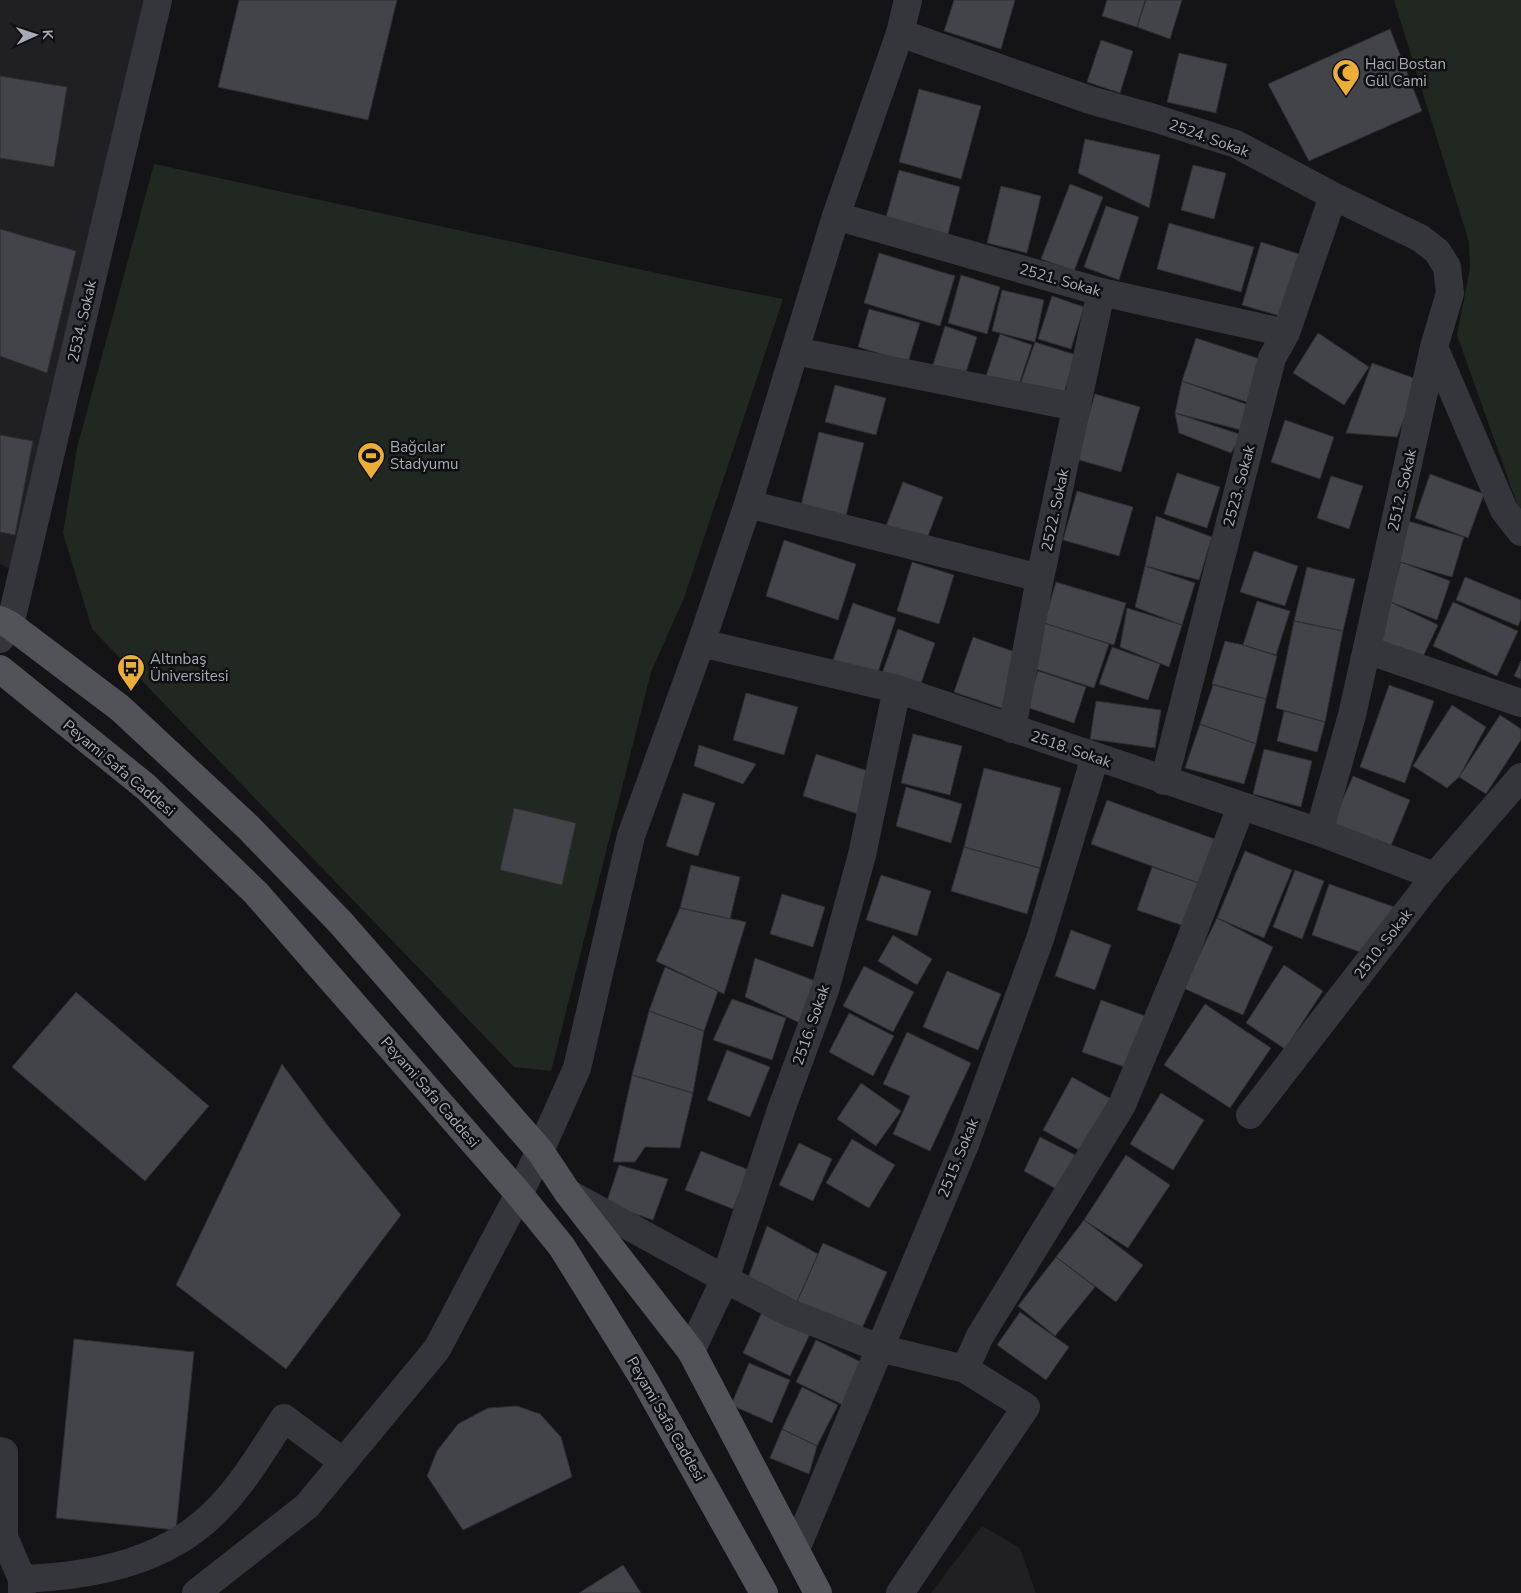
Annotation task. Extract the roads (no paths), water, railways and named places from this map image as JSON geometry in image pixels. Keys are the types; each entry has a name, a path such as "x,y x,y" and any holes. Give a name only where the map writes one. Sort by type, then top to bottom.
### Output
{"main road":[{"path":"3,628 120,708 248,827 341,923 540,1151 568,1193 691,1351 818,1593"},
{"name":"Peyami Safa Caddesi","path":"0,669 146,787 256,893 519,1194 562,1247 640,1372 764,1593"}],"street":[{"name":"2534. Sokak","path":"3,628 158,0"},
{"path":"196,1593 307,1506 437,1349 540,1151 577,1068 631,836 701,643 748,504 836,216 900,33 908,0"},
{"name":"2524. Sokak","path":"900,33 1090,100 1236,144 1333,196 1420,238 1437,251 1447,266 1450,292 1434,347"},
{"name":"2523. Sokak","path":"1164,781 1272,358 1286,332 1333,196"},
{"name":"2521. Sokak","path":"836,216 1101,292 1286,332"},
{"name":"2522. Sokak","path":"1012,729 1040,578 1101,292"},
{"path":"1434,347 1504,510 1521,532"},
{"name":"2512. Sokak","path":"1319,832 1352,715 1434,347"},
{"path":"795,351 1076,407"},
{"path":"748,504 1040,578"},
{"name":"2518. Sokak","path":"701,643 897,688 1164,781 1319,832 1436,876"},
{"path":"1367,650 1521,703"},
{"name":"2516. Sokak","path":"691,1351 725,1280 782,1106 825,990 862,854 897,688"},
{"name":"2515. Sokak","path":"796,1549 966,1142 1040,939 1095,757"},
{"name":"2510. Sokak","path":"1250,1115 1436,876 1521,778"},
{"path":"965,1369 980,1336 1122,1105 1186,951 1241,807"},
{"path":"568,1193 725,1280 788,1312 879,1348 965,1369 1026,1407 900,1593"},
{"path":"0,1451 4,1452 2,1537 22,1586 120,1566 162,1551 181,1540 220,1507 284,1418 344,1462"}],"place":[{"name":"Hacı Bostan Gül Cami","path":"1346,97"},
{"name":"Bağcılar Stadyumu","path":"371,480"},
{"name":"Altınbaş Üniversitesi","path":"131,692"}]}
